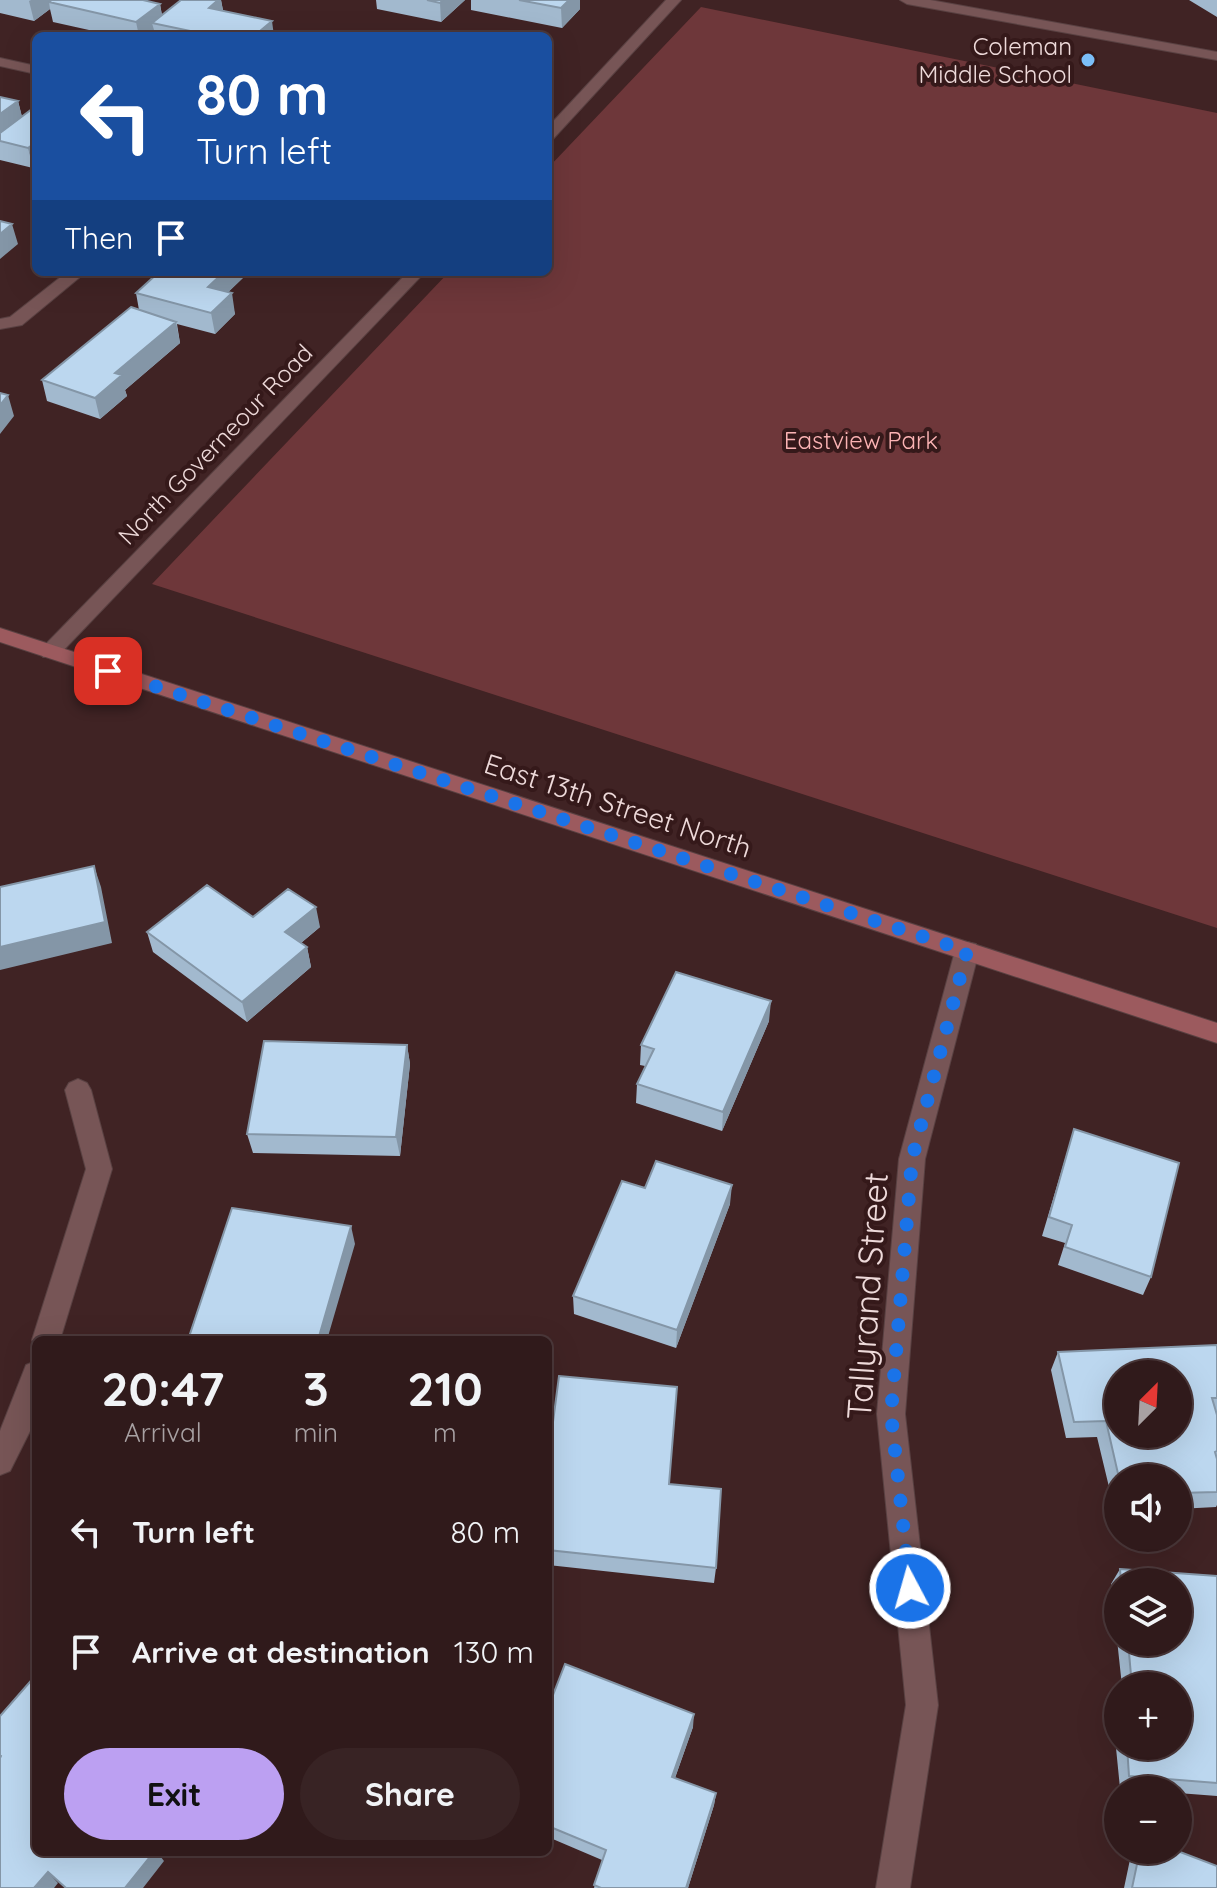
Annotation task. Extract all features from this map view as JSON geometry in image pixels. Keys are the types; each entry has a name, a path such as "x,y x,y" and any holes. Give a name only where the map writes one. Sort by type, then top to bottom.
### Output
{"main road":[{"name":"East 13th Street North","path":"0,635 1217,1033"}],"street":[{"path":"552,132 674,0"},
{"path":"907,0 1217,56"},
{"path":"0,62 32,69"},
{"path":"0,324 16,321 73,276"},
{"name":"North Governeour Road","path":"50,652 413,276"},
{"name":"Tallyrand Street","path":"893,1888 922,1705 891,1414 912,1159 967,951"},
{"path":"47,1336 99,1169 78,1090"},
{"path":"0,1461 22,1418 32,1387"}],"green space":[{"name":"Eastview Park","path":"701,7 1217,113 1217,928 152,584 445,276 552,276 552,164"}],"building":[{"path":"143,0 160,4 136,22 49,2"},
{"path":"181,0 218,0 209,8 272,21 259,32 195,32 152,23"},
{"path":"519,0 569,0 561,8"},
{"path":"0,97 18,101 0,114"},
{"path":"32,109 32,145 28,148 0,141 0,133"},
{"path":"0,221 12,224 0,234"},
{"path":"155,276 220,276 208,287 232,293 211,313 136,293"},
{"path":"131,307 176,322 115,373 122,375 95,398 42,380"},
{"path":"0,393 8,395 0,405"},
{"path":"94,866 105,922 0,947 0,887"},
{"path":"207,885 253,917 288,889 316,907 285,932 307,947 242,1002 147,932"},
{"path":"676,972 771,1001 723,1112 637,1084 654,1049 641,1045"},
{"path":"264,1041 407,1045 396,1137 247,1134"},
{"path":"1074,1129 1179,1163 1151,1277 1065,1247 1072,1225 1049,1217"},
{"path":"656,1161 732,1185 677,1330 573,1296 622,1181 645,1188"},
{"path":"232,1208 351,1226 319,1336 189,1336"},
{"path":"1217,1345 1217,1398 1212,1398 1217,1415 1217,1492 1192,1493 1192,1464 1116,1464 1112,1448 1192,1448 1192,1360 1104,1360 1104,1421 1074,1422 1058,1352"},
{"path":"559,1376 677,1387 669,1484 721,1489 716,1568 552,1550 552,1429"},
{"path":"1192,1574 1217,1576 1217,1783 1192,1781 1192,1776 1129,1776 1128,1760 1192,1760 1192,1672 1131,1672 1129,1656 1192,1656"},
{"path":"565,1664 694,1714 672,1777 716,1793 686,1888 601,1888 594,1885 606,1850 552,1828 552,1698"},
{"path":"32,1680 32,1856 151,1856 125,1888 66,1888 48,1872 34,1888 0,1888 0,1716"},
{"path":"1192,1856 1217,1866 1217,1888 1132,1888 1137,1864 1192,1864"}],"place":[{"name":"Coleman Middle School","path":"1088,60"}],"route":[{"path":"108,671 967,951 912,1159 891,1414 910,1588"}]}
